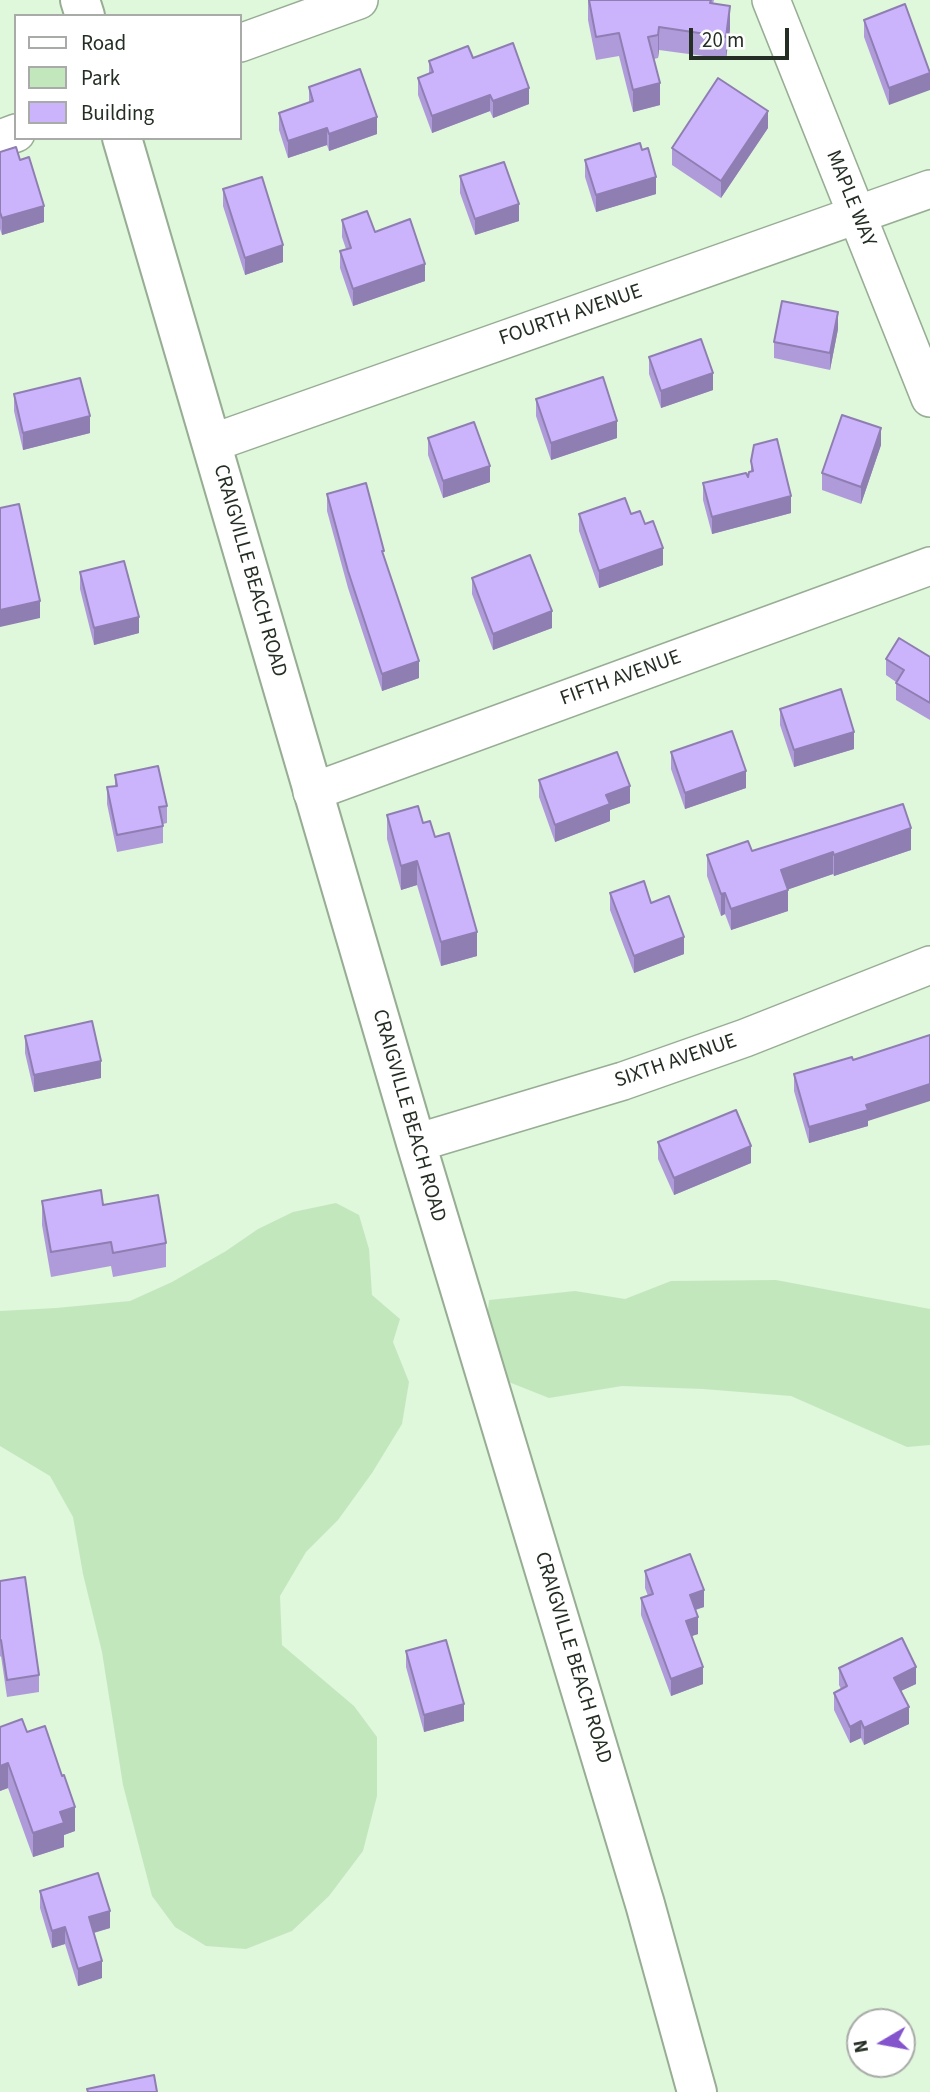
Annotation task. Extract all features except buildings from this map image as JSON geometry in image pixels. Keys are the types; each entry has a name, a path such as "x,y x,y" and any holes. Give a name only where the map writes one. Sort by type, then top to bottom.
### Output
{"main road":[{"name":"CRAIGVILLE BEACH ROAD","path":"123,140 312,792 637,1878 697,2092"}],"street":[{"path":"242,42 359,0"},
{"name":"MAPLE WAY","path":"771,0 930,398"},
{"name":"FOURTH AVENUE","path":"212,443 930,190"},
{"name":"FIFTH AVENUE","path":"312,792 930,566"},
{"name":"SIXTH AVENUE","path":"416,1143 623,1081 745,1038 930,965"}],"green space":[{"path":"336,1203 359,1215 369,1249 372,1295 400,1319 393,1342 409,1382 402,1424 372,1473 338,1520 306,1552 280,1596 282,1645 354,1706 377,1737 377,1796 363,1851 329,1896 292,1931 246,1949 206,1946 175,1927 152,1896 123,1785 102,1652 83,1574 73,1517 50,1476 0,1446 0,1311 130,1301 172,1282 258,1229 293,1212"},
{"path":"776,1280 930,1309 930,1445 907,1447 791,1396 622,1386 549,1398 491,1375 485,1338 489,1300 575,1291 625,1299 671,1281"}]}
